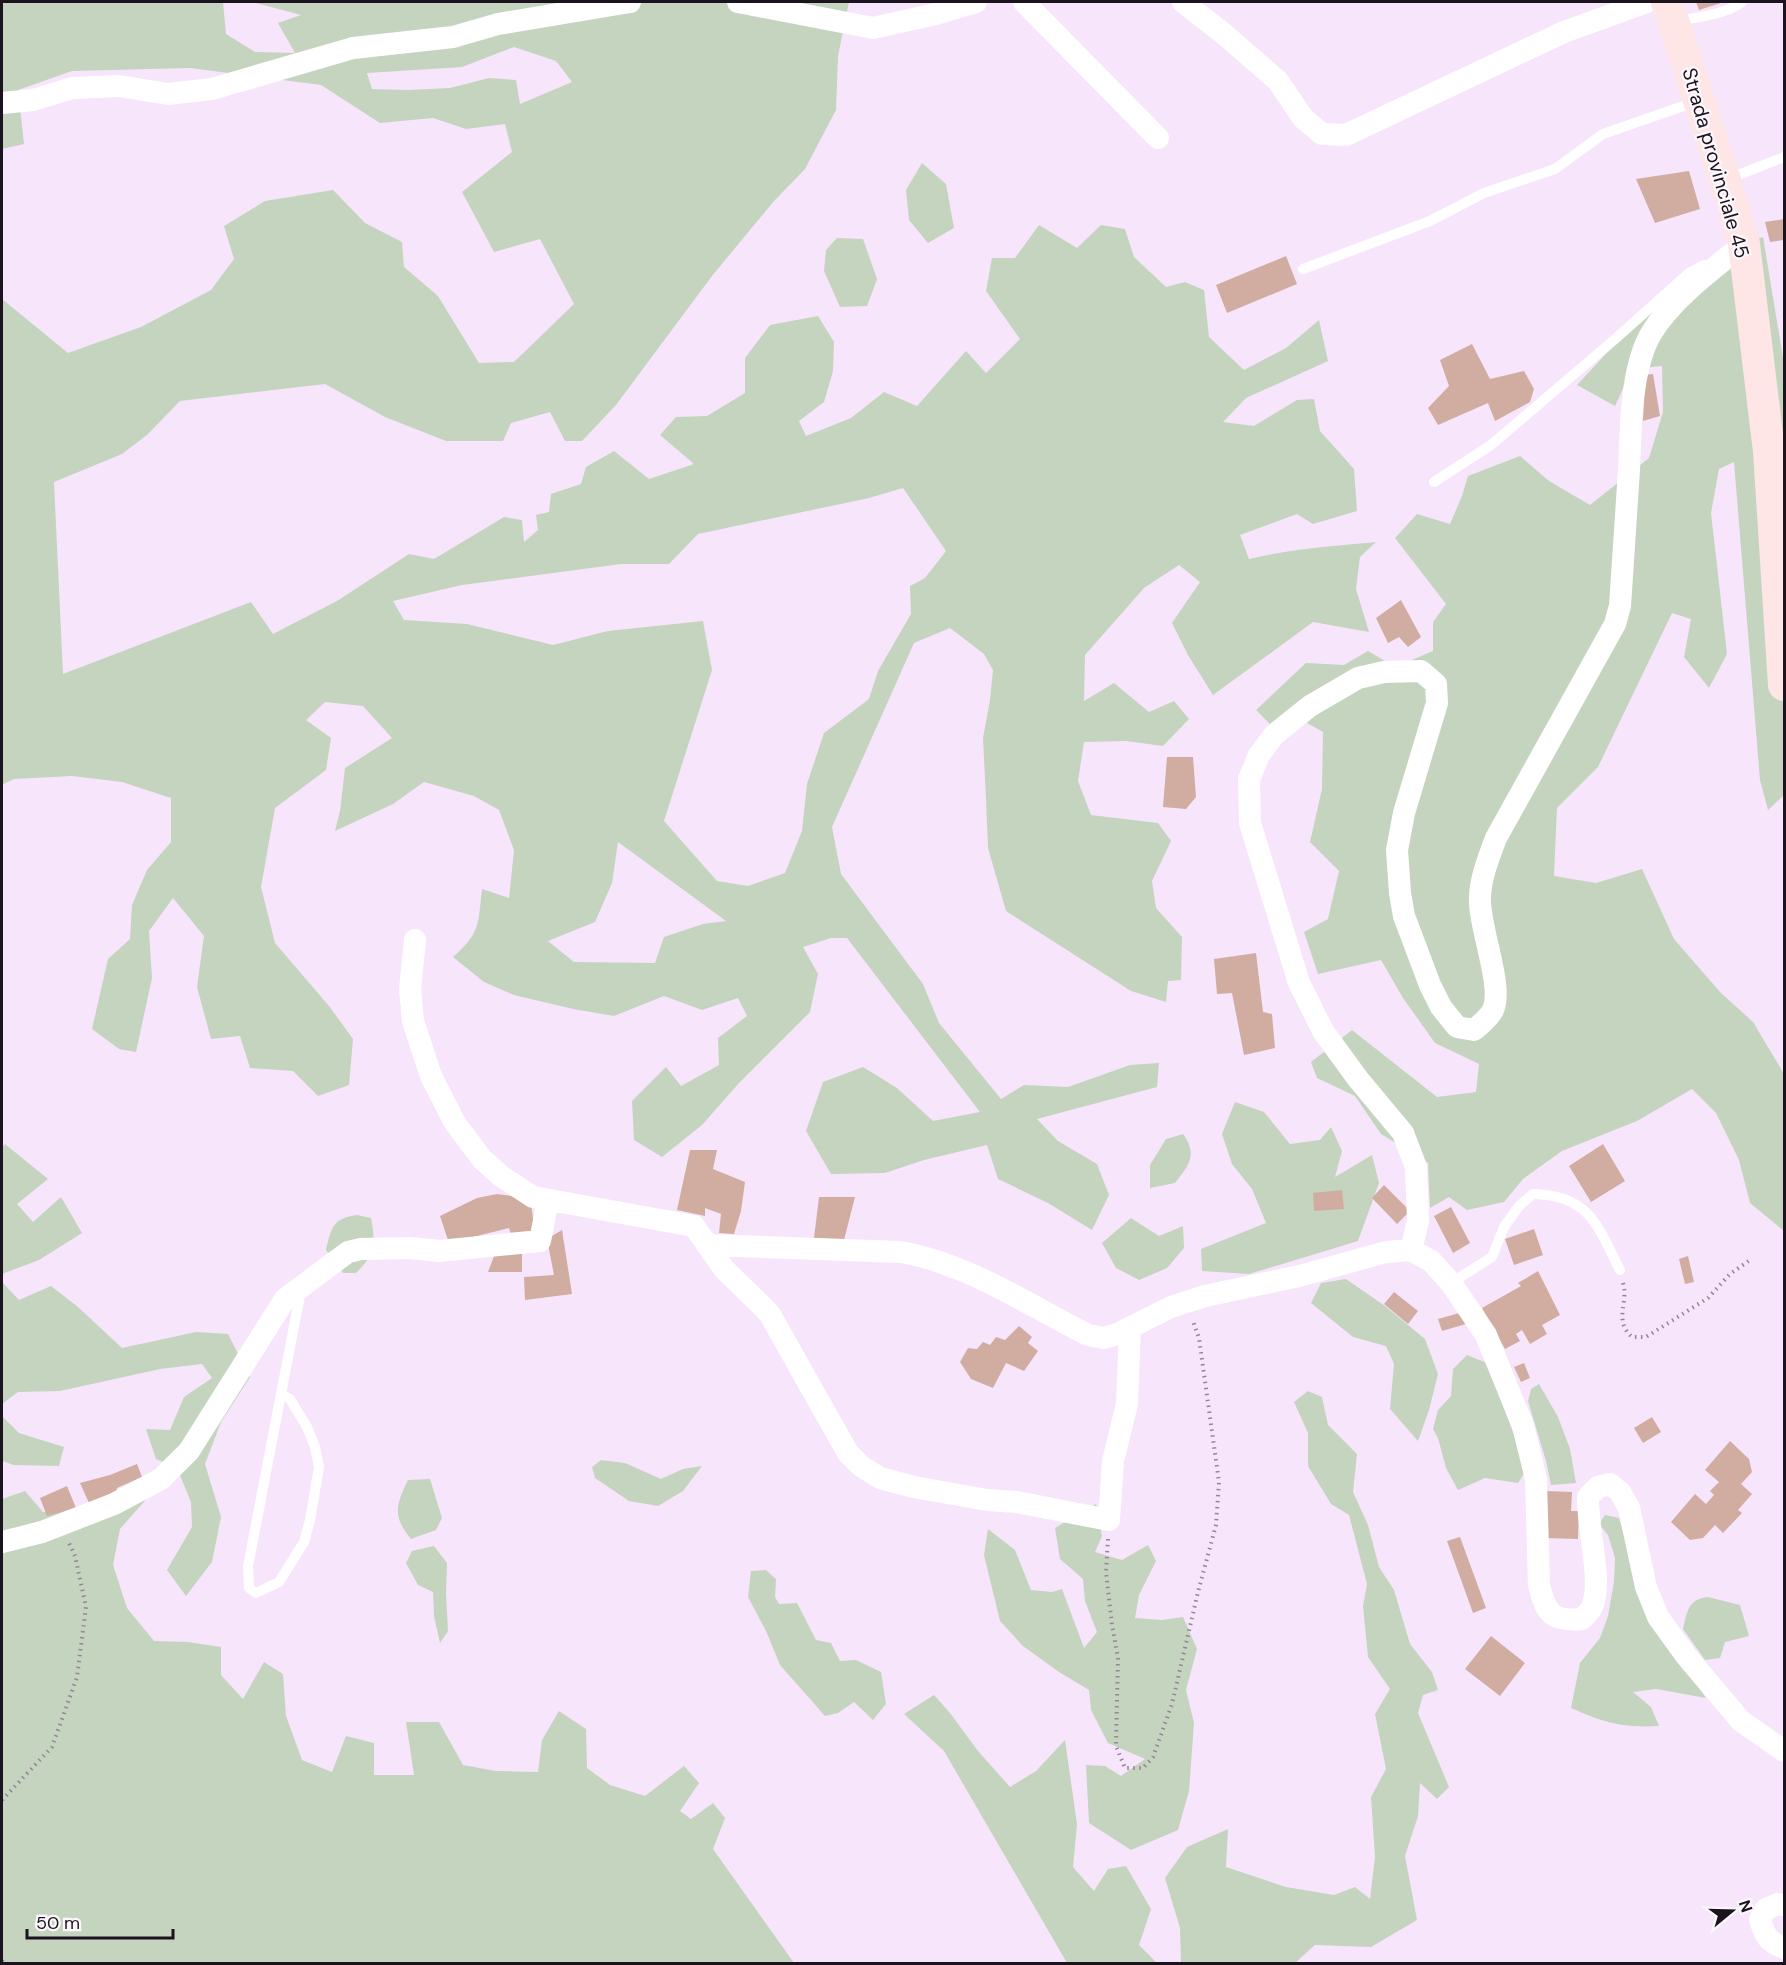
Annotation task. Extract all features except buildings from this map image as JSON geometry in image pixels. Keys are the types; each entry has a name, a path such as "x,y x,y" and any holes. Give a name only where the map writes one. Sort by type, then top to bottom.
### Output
{"main road":[{"name":"Strada provinciale 45","path":"1670,12 1744,244 1769,451 1785,685"}],"street":[{"path":"2,103 33,100 72,88 119,86 168,94 212,89 353,48 453,37 498,24 630,2"},
{"path":"738,2 873,28 936,14 976,2"},
{"path":"1024,2 1158,138"},
{"path":"1183,2 1224,33 1278,81 1303,118 1322,134 1346,135 1564,32 1647,2"},
{"path":"1411,1250 1418,1221 1416,1167 1402,1133 1323,1031 1299,982 1250,823 1249,779 1259,755 1274,735 1310,706 1358,678 1384,672 1421,671 1436,684 1437,703 1404,813 1397,850 1400,893 1404,916 1430,985 1441,1007 1457,1026 1473,1030 1486,1020 1494,1008 1495,987 1481,923 1480,896 1483,872 1496,838 1615,624 1620,606 1633,395 1643,354 1652,332 1669,311 1702,278 1744,244"},
{"path":"414,940 410,989 413,1021 431,1076 455,1123 482,1159 501,1176 533,1197 694,1226 724,1269 769,1312 848,1453 861,1467 880,1478 914,1487 987,1500 1017,1502 1109,1520 1113,1461 1127,1404 1130,1328"},
{"path":"2,1542 42,1532 114,1504 161,1479 189,1451 285,1299 348,1252 361,1248 410,1248 439,1251 540,1241 548,1200"},
{"path":"707,1245 902,1252 925,1256 958,1268 1088,1335 1104,1338 1130,1328 1171,1307 1205,1296 1299,1276 1386,1251 1411,1250 1431,1261 1451,1282 1486,1335 1523,1425 1536,1479 1539,1585 1543,1602 1550,1615 1564,1621 1582,1619 1593,1606 1596,1586 1588,1497 1598,1487 1610,1484 1620,1492 1629,1508 1646,1587 1658,1617 1687,1657 1741,1721 1785,1751"},
{"path":"1785,1905 1779,1904 1766,1909 1760,1919 1763,1933 1774,1944 1785,1948"}],"lane":[{"path":"1670,12 1716,14 1742,2"},
{"path":"1303,269 1430,221 1484,193 1555,169 1603,134 1699,101"},
{"path":"1725,180 1785,157"},
{"path":"1434,482 1491,445 1689,273 1744,244"},
{"path":"1451,1282 1492,1257 1504,1227 1519,1206 1533,1194 1551,1194 1572,1201 1590,1214 1620,1270"},
{"path":"281,1394 290,1399 307,1427 315,1447 319,1467 304,1542 279,1582 256,1593 249,1588 248,1566 281,1394 302,1286"}],"path":[{"path":"1620,1270 1625,1290 1622,1318 1626,1331 1632,1337 1646,1336 1708,1298 1730,1274 1750,1260"},
{"path":"1109,1520 1106,1572 1118,1658 1116,1746 1125,1768 1143,1768 1153,1757 1172,1704 1216,1525 1219,1482 1214,1436 1199,1338 1188,1302"},
{"path":"2,1800 52,1747 77,1677 86,1607 75,1556 61,1525"}],"green space":[{"path":"2,2 223,2 226,34 255,52 295,53 278,23 301,15 252,2 849,2 838,56 836,110 805,169 774,201 712,276 616,405 582,441 565,441 550,412 511,423 503,441 446,441 385,417 325,384 180,401 147,435 122,454 54,482 63,674 251,602 273,634 337,601 409,554 434,559 504,517 522,520 524,542 538,530 536,515 549,512 551,494 581,484 586,467 614,451 649,479 694,464 660,435 676,417 707,416 745,393 745,358 770,325 818,316 834,342 833,371 824,402 799,421 806,436 851,418 884,392 917,406 966,351 986,373 1020,339 986,291 992,258 1015,258 1039,225 1077,248 1101,225 1125,229 1134,257 1166,287 1185,282 1204,290 1209,337 1244,370 1286,348 1319,320 1328,361 1246,398 1223,422 1254,426 1297,400 1314,399 1320,431 1354,469 1357,511 1313,524 1297,514 1240,535 1249,559 1296,550 1376,542 1360,557 1356,589 1369,632 1313,622 1213,695 1188,655 1172,623 1200,582 1179,565 1144,588 1085,655 1084,701 1114,683 1149,712 1174,701 1189,719 1163,746 1126,741 1084,742 1078,781 1091,815 1158,823 1171,841 1152,881 1156,908 1182,937 1181,980 1168,981 1166,1002 1131,991 1006,911 988,848 983,738 993,670 984,654 950,628 914,643 832,827 841,874 923,984 939,1023 1001,1099 1024,1085 1068,1087 1130,1065 1159,1063 1157,1087 1037,1119 1058,1141 1097,1164 1109,1195 1092,1230 1048,1203 998,1179 987,1145 924,1160 885,1173 831,1174 806,1131 823,1082 863,1067 897,1088 933,1121 980,1112 847,938 831,938 803,947 818,974 810,1012 739,1083 702,1125 662,1157 634,1140 632,1101 666,1067 681,1086 719,1065 718,1038 747,1016 738,998 702,1010 664,996 614,1016 514,995 484,982 453,957 469,941 476,927 482,889 509,898 514,850 499,810 474,796 424,782 393,804 335,831 340,811 345,768 392,738 363,706 325,702 306,720 331,738 326,770 275,808 261,887 275,943 329,1006 353,1039 349,1085 318,1096 293,1071 250,1068 240,1036 211,1039 197,987 204,936 173,898 149,931 152,978 136,1052 119,1049 92,1029 108,959 130,939 132,905 147,870 171,842 171,798 122,782 72,776 14,779 2,785 2,299 68,353 141,327 211,290 234,259 224,226 265,201 333,190 365,223 402,242 404,267 438,296 479,363 514,362 574,304 540,239 494,252 462,192 512,152 505,124 466,129 433,118 380,123 321,85 190,68 72,71 18,90 24,144 2,149","holes":["514,47 556,61 572,82 520,104 516,80 489,78 450,88 372,89 367,73 462,67","903,488 946,551 925,578 910,586 911,614 878,671 869,699 824,733 807,784 802,831 785,873 748,886 717,881 664,821 712,670 703,621 608,631 553,645 467,624 404,620 393,601 462,585 621,564 669,564 698,534 869,498","618,842 726,921 703,924 664,937 655,963 574,962 548,941 595,922 612,883"]},
{"path":"922,163 946,184 954,228 928,243 909,220 906,190"},
{"path":"1763,237 1784,364 1784,795 1768,810 1760,780 1734,462 1719,469 1711,513 1727,654 1709,688 1684,657 1691,619 1672,613 1598,767 1557,808 1554,876 1596,883 1642,869 1674,939 1720,992 1753,1022 1784,1074 1784,1231 1750,1203 1739,1160 1716,1113 1692,1089 1637,1121 1562,1151 1523,1179 1504,1202 1467,1210 1449,1197 1430,1208 1428,1163 1381,1134 1355,1096 1317,1078 1311,1062 1352,1030 1437,1097 1476,1092 1479,1064 1435,1043 1403,998 1381,960 1318,974 1304,932 1328,919 1339,871 1310,842 1322,789 1323,732 1288,712 1272,726 1256,710 1306,663 1344,665 1368,651 1395,667 1433,651 1433,622 1446,604 1395,538 1417,514 1450,524 1468,476 1520,456 1549,481 1590,505 1649,458 1663,412 1662,366 1632,369 1615,406 1577,385 1655,301 1723,251"},
{"path":"837,238 863,239 877,279 867,306 840,307 824,271 826,250"},
{"path":"1235,1102 1264,1112 1290,1144 1320,1140 1331,1127 1342,1151 1335,1177 1372,1155 1379,1183 1358,1241 1249,1274 1202,1271 1201,1249 1266,1223 1252,1189 1232,1164 1222,1134"},
{"path":"1183,1134 1188,1141 1191,1154 1188,1165 1175,1183 1150,1188 1150,1165 1166,1139"},
{"path":"5,1144 48,1179 17,1204 33,1222 61,1197 82,1233 39,1260 2,1274 2,1148"},
{"path":"349,1216 371,1218 372,1248 367,1261 356,1273 343,1273 326,1250 334,1225"},
{"path":"1131,1218 1159,1236 1183,1226 1184,1248 1167,1268 1139,1280 1116,1268 1102,1243"},
{"path":"1346,1279 1385,1306 1425,1339 1438,1374 1418,1441 1390,1409 1394,1364 1386,1346 1353,1337 1311,1303 1321,1283"},
{"path":"2,1282 19,1300 51,1286 78,1307 122,1348 196,1332 228,1334 250,1377 221,1422 205,1464 221,1517 212,1562 186,1596 167,1570 192,1527 191,1502 177,1468 156,1459 146,1429 170,1430 184,1397 212,1378 202,1364 160,1369 60,1391 18,1392 2,1404"},
{"path":"1467,1355 1487,1363 1527,1469 1518,1483 1485,1478 1458,1490 1446,1468 1438,1438 1433,1429 1438,1410 1451,1396 1453,1369"},
{"path":"1539,1384 1558,1417 1570,1449 1576,1483 1551,1485 1528,1401 1531,1389"},
{"path":"1308,1391 1322,1397 1328,1425 1357,1454 1353,1492 1368,1525 1379,1567 1394,1590 1410,1644 1432,1672 1438,1690 1423,1695 1418,1713 1449,1787 1437,1799 1420,1783 1418,1816 1405,1856 1417,1920 1371,1947 1315,1945 1295,1963 1181,1963 1180,1928 1165,1878 1187,1847 1228,1829 1226,1867 1286,1887 1334,1895 1355,1887 1370,1899 1375,1857 1371,1797 1386,1769 1375,1714 1390,1689 1368,1657 1363,1606 1367,1584 1349,1515 1331,1504 1308,1466 1308,1433 1294,1402"},
{"path":"2,1416 19,1433 64,1447 59,1466 14,1465 2,1461"},
{"path":"601,1460 625,1463 661,1479 683,1469 702,1466 683,1491 658,1506 629,1501 595,1478 592,1467"},
{"path":"430,1479 442,1518 436,1530 411,1539 399,1517 401,1497 408,1480"},
{"path":"25,1491 43,1512 149,1496 120,1529 113,1565 127,1608 154,1641 188,1642 221,1647 221,1675 243,1699 264,1662 283,1674 286,1716 302,1760 332,1772 346,1736 374,1743 374,1775 414,1775 406,1722 439,1722 463,1765 496,1771 538,1772 542,1740 559,1711 586,1729 587,1768 610,1785 645,1796 684,1766 699,1783 680,1811 691,1819 713,1803 725,1818 713,1849 794,1963 2,1963 2,1499"},
{"path":"1096,1504 1102,1536 1095,1552 1122,1560 1148,1545 1156,1561 1139,1595 1135,1618 1162,1620 1183,1617 1197,1649 1186,1690 1194,1723 1189,1791 1178,1830 1131,1850 1089,1823 1086,1765 1105,1766 1121,1776 1145,1759 1108,1743 1091,1710 1089,1690 1023,1646 1000,1621 984,1555 988,1529 1015,1550 1031,1590 1052,1592 1062,1589 1084,1648 1097,1632 1085,1601 1083,1579 1060,1559 1055,1528"},
{"path":"1605,1515 1619,1518 1628,1548 1690,1675 1706,1698 1656,1689 1633,1692 1651,1707 1659,1726 1614,1723 1571,1708 1580,1663 1600,1638 1608,1616 1614,1582 1615,1558 1608,1535 1599,1524"},
{"path":"434,1546 447,1563 448,1631 440,1643 434,1616 433,1592 418,1585 406,1563 412,1551"},
{"path":"766,1570 776,1579 775,1597 779,1604 797,1603 816,1640 831,1643 840,1661 856,1660 881,1672 886,1704 873,1720 854,1702 838,1713 825,1716 780,1665 766,1631 748,1597 751,1571"},
{"path":"1708,1597 1740,1605 1749,1636 1725,1642 1720,1658 1705,1660 1683,1629 1687,1612 1692,1604 1696,1600"},
{"path":"934,1695 1010,1787 1036,1771 1065,1740 1077,1824 1073,1867 1094,1891 1108,1869 1126,1866 1151,1909 1139,1945 1157,1963 1067,1963 944,1751 904,1714"}]}
